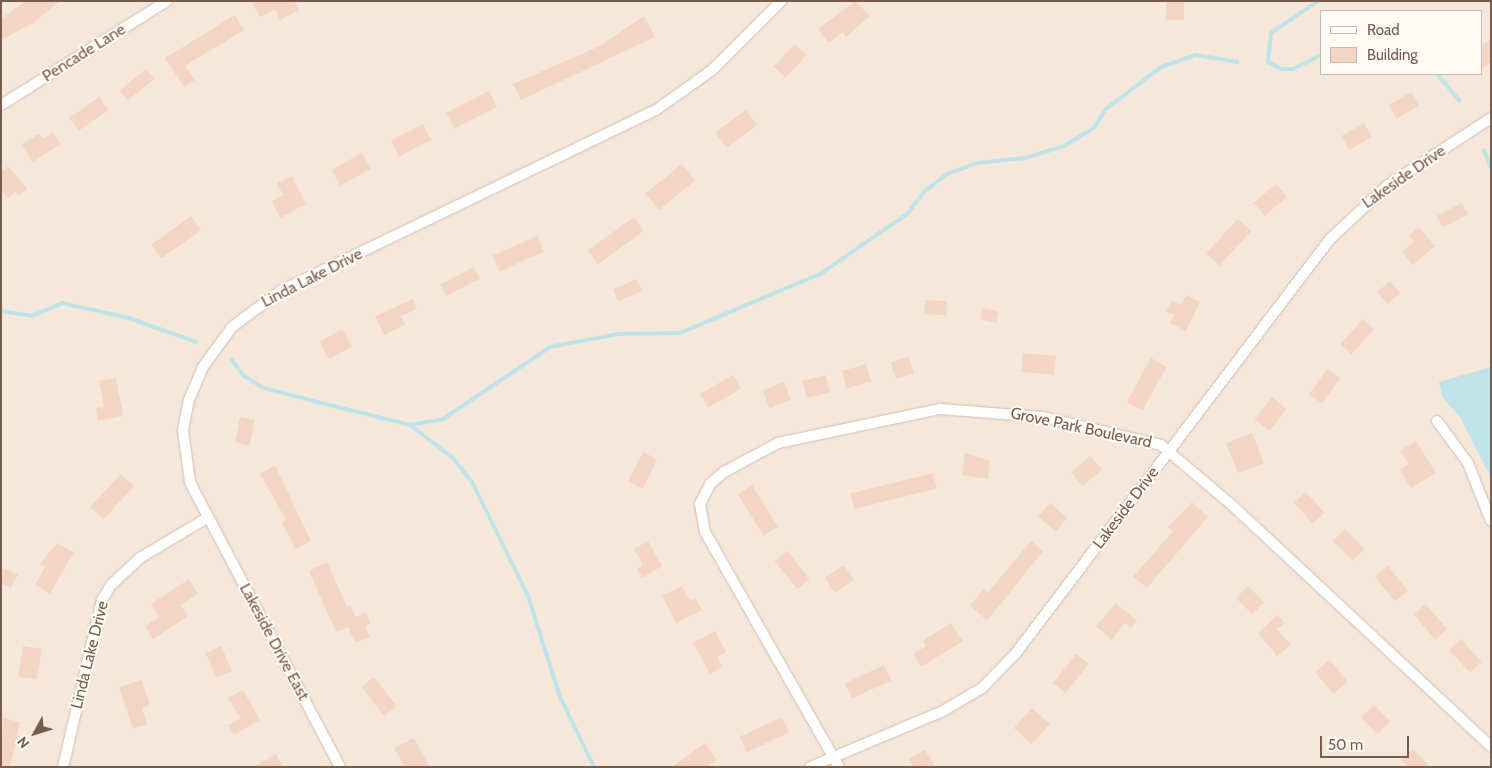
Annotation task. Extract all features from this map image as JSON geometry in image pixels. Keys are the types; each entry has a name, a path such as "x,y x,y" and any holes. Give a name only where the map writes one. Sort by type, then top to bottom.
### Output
{"street":[{"name":"Linda Lake Drive","path":"63,767 97,617 111,585 140,558 207,518 185,462 186,412 203,367 244,315 282,290 656,110 712,70 781,1"},
{"name":"Pencade Lane","path":"1,105 163,2"},
{"name":"Lakeside Drive","path":"810,767 836,762 943,711 982,688 1016,653 1169,450 1344,224 1388,185 1491,118"},
{"name":"Grove Park Boulevard","path":"836,762 705,532 700,504 717,478 742,459 778,443 940,410 1042,417 1144,439 1169,450 1491,747"},
{"path":"1437,421 1468,464 1491,521"},
{"name":"Lakeside Drive East","path":"207,518 340,767"}],"shaded area":[{"path":"1,1 1491,1 1491,767 1,767"}],"water":[{"path":"1491,367 1491,478 1461,419 1442,396 1439,382"}],"building":[{"path":"26,1 60,1 33,23 1,40 1,19"},
{"path":"251,1 294,1 299,10 280,20 275,9 260,17"},
{"path":"855,1 870,16 846,37 843,32 829,43 818,29"},
{"path":"1166,1 1184,1 1184,20 1166,20"},
{"path":"235,15 244,30 185,66 195,80 184,87 165,58"},
{"path":"644,16 655,37 521,100 513,84 600,46"},
{"path":"1491,39 1491,62 1482,68 1482,45"},
{"path":"795,44 807,55 786,78 774,67"},
{"path":"146,69 154,79 128,100 120,90"},
{"path":"489,91 497,107 454,129 446,113"},
{"path":"1411,92 1419,106 1396,119 1388,105"},
{"path":"99,97 108,110 79,131 70,118"},
{"path":"746,110 757,125 726,148 715,132"},
{"path":"1364,123 1372,137 1349,150 1341,136"},
{"path":"423,124 431,140 399,156 391,140"},
{"path":"53,132 61,144 32,162 22,144 39,134 43,139"},
{"path":"362,153 371,169 340,186 331,170"},
{"path":"682,164 695,180 659,210 645,194"},
{"path":"8,166 27,189 19,196 15,192 8,198 1,190 1,172"},
{"path":"292,176 306,204 280,218 272,201 283,195 277,183"},
{"path":"1276,184 1287,197 1265,216 1254,203"},
{"path":"1462,203 1468,215 1443,227 1437,216"},
{"path":"191,216 201,230 161,259 151,245"},
{"path":"634,217 644,231 598,264 588,251"},
{"path":"1238,219 1251,231 1219,266 1206,253"},
{"path":"1419,227 1435,246 1412,265 1402,251 1414,242 1409,236"},
{"path":"537,236 544,252 499,271 492,256"},
{"path":"474,267 480,279 446,296 440,284"},
{"path":"637,279 642,291 618,301 613,289"},
{"path":"1390,281 1400,293 1387,304 1377,292"},
{"path":"1186,295 1200,302 1186,331 1170,323 1174,315 1166,311 1172,300 1181,305"},
{"path":"413,299 417,309 401,316 405,325 384,335 375,316"},
{"path":"925,300 947,301 946,315 924,314"},
{"path":"983,308 999,311 996,323 981,320"},
{"path":"1363,319 1374,329 1351,354 1340,344"},
{"path":"342,329 352,346 329,359 319,342"},
{"path":"1023,353 1056,356 1054,375 1021,372"},
{"path":"909,357 914,373 896,379 891,363"},
{"path":"1151,358 1167,367 1143,410 1127,402"},
{"path":"866,364 871,381 847,388 842,371"},
{"path":"1327,369 1340,378 1322,404 1309,394"},
{"path":"733,375 741,389 708,408 700,394"},
{"path":"826,375 830,393 807,398 803,380"},
{"path":"116,378 123,416 98,421 96,408 104,407 99,381"},
{"path":"784,382 791,400 769,408 763,390"},
{"path":"1272,397 1287,409 1269,431 1254,419"},
{"path":"240,417 255,420 250,445 235,443"},
{"path":"1252,433 1264,463 1238,473 1226,443"},
{"path":"1416,441 1436,473 1411,488 1400,470 1409,464 1400,451"},
{"path":"643,452 657,459 642,489 628,481"},
{"path":"965,453 990,461 988,479 962,475"},
{"path":"1090,456 1102,470 1083,486 1071,472"},
{"path":"275,465 311,541 296,549 282,522 286,520 260,474"},
{"path":"933,473 937,489 854,509 851,494"},
{"path":"121,474 134,486 103,519 90,507"},
{"path":"752,485 778,527 764,536 738,494"},
{"path":"1306,492 1325,513 1313,524 1294,503"},
{"path":"1192,502 1208,517 1147,588 1133,577 1173,531 1168,527"},
{"path":"1050,503 1067,518 1056,532 1038,517"},
{"path":"1345,529 1365,549 1353,561 1333,541"},
{"path":"648,541 662,566 642,578 637,569 643,565 634,549"},
{"path":"1031,541 1043,551 987,621 970,605 984,589 988,592"},
{"path":"57,543 74,552 50,594 35,585 45,567 40,564"},
{"path":"787,551 810,579 797,589 775,561"},
{"path":"327,562 347,607 350,605 356,617 366,612 371,623 365,626 370,637 355,643 348,627 336,632 309,571"},
{"path":"844,565 854,580 835,593 825,578"},
{"path":"1388,566 1408,591 1395,602 1375,577"},
{"path":"4,568 18,575 11,588 1,583"},
{"path":"189,579 198,594 181,605 188,616 153,639 145,626 160,617 151,604"},
{"path":"682,586 690,601 695,598 702,610 676,623 662,596"},
{"path":"1248,586 1264,602 1252,614 1236,598"},
{"path":"1116,603 1137,621 1131,628 1125,623 1112,640 1096,626"},
{"path":"1426,604 1447,629 1435,640 1414,614"},
{"path":"1278,615 1285,623 1277,629 1291,645 1277,656 1258,633"},
{"path":"951,623 963,641 921,667 913,654 926,646 923,641"},
{"path":"715,631 726,652 717,657 722,667 710,674 693,643"},
{"path":"1461,639 1482,662 1470,673 1449,650"},
{"path":"23,646 42,649 37,680 18,677"},
{"path":"221,646 232,671 216,678 205,653"},
{"path":"1076,654 1089,664 1066,693 1053,683"},
{"path":"1330,660 1348,682 1333,694 1315,672"},
{"path":"884,665 891,680 852,699 845,683"},
{"path":"374,677 397,706 384,716 361,687"},
{"path":"142,680 150,705 142,708 147,724 133,729 119,687"},
{"path":"243,690 260,720 234,735 228,725 240,718 228,698"},
{"path":"1374,705 1390,721 1378,734 1361,718"},
{"path":"1032,708 1050,724 1032,744 1014,728"},
{"path":"782,717 789,732 747,752 739,737"},
{"path":"3,718 20,722 10,767 1,765"},
{"path":"414,738 430,767 405,767 394,748"},
{"path":"705,743 717,760 707,767 672,767"},
{"path":"1413,749 1430,767 1407,767 1401,760"},
{"path":"925,750 935,767 914,767 909,759"},
{"path":"276,754 283,767 253,767"}],"waterway":[{"path":"1268,62 1271,33 1318,1"},
{"path":"232,360 244,376 264,388 410,425 443,419 550,347 618,334 680,333 820,274 907,214 926,190 947,174 977,163 1025,158 1062,147 1094,128 1106,109 1161,67 1196,55 1237,62"},
{"path":"1268,62 1282,69 1293,69 1320,56"},
{"path":"1438,75 1460,101"},
{"path":"1484,150 1491,167"},
{"path":"1,311 32,316 62,303 129,318 196,342"},
{"path":"410,425 453,458 472,482 528,596 560,697 594,767"}]}
